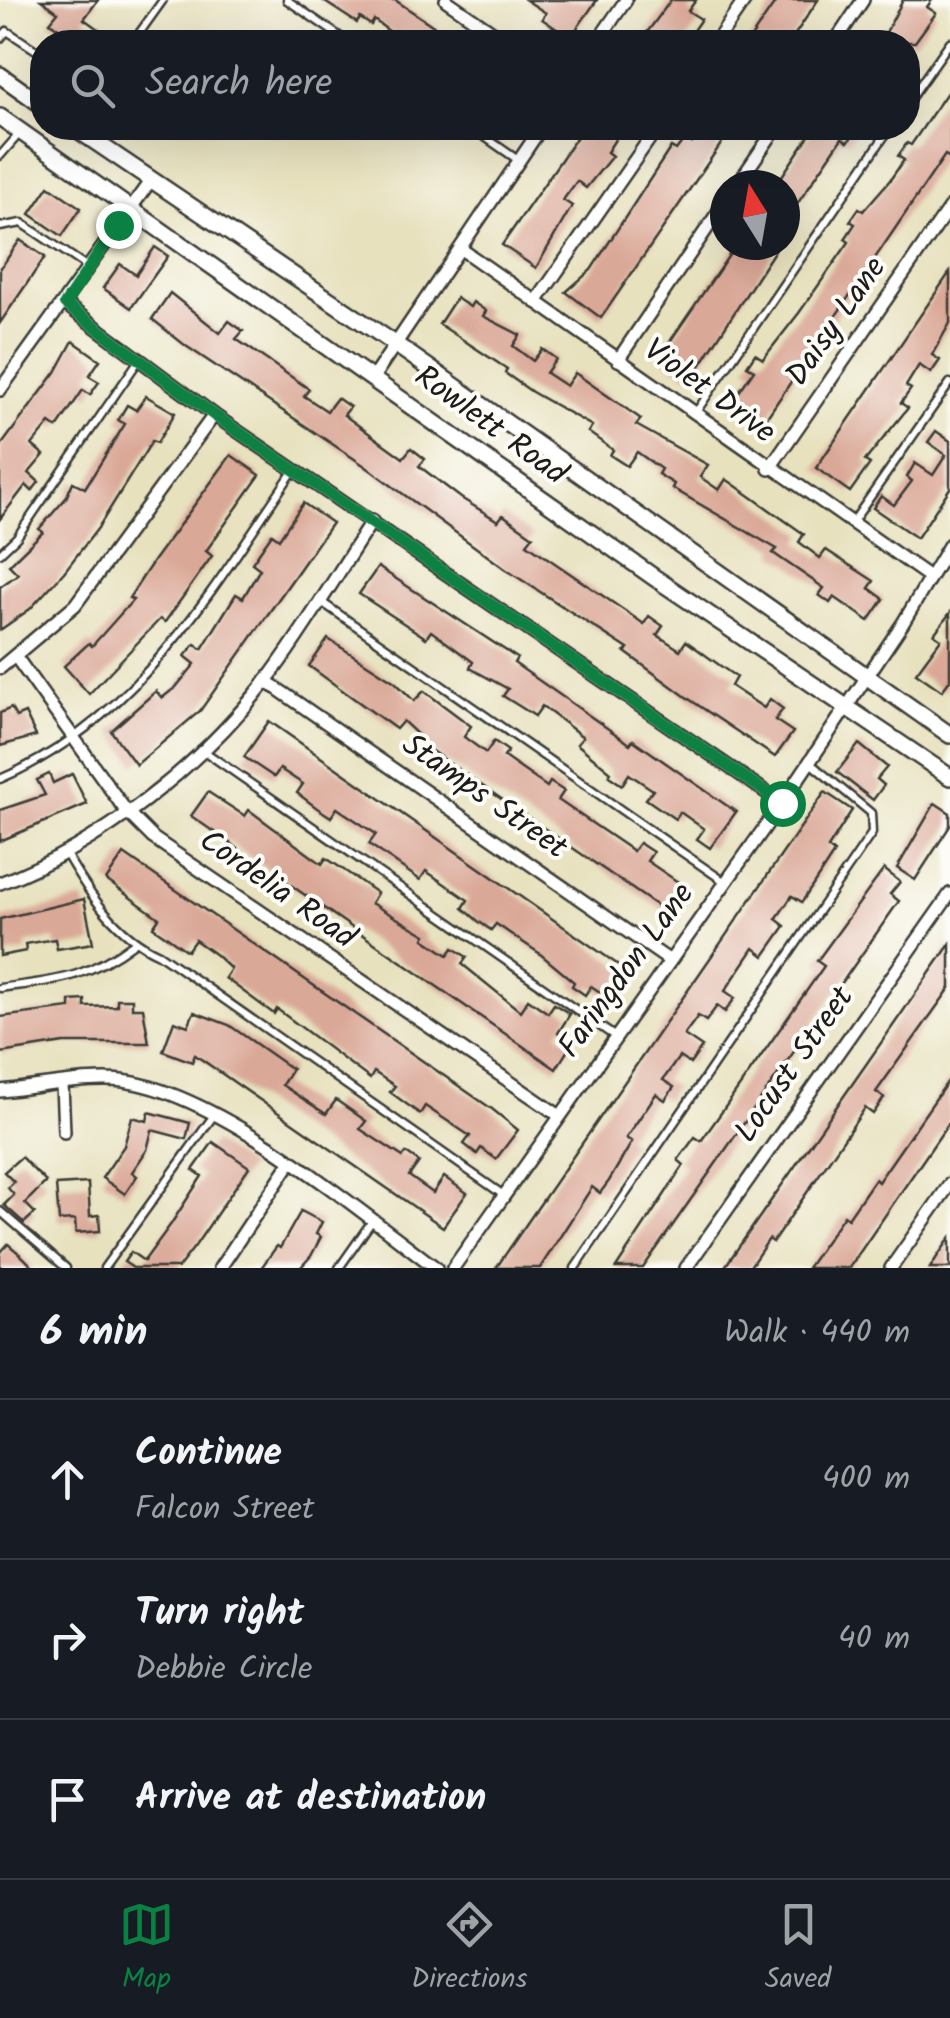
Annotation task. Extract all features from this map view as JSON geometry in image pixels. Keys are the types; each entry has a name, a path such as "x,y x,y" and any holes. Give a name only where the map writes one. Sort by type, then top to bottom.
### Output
{"main road":[{"path":"0,76 30,97"},
{"name":"Rowlett Road","path":"0,117 30,138"},
{"name":"Rowlett Road","path":"33,140 374,376 655,578 950,777"},
{"name":"Rowlett Road","path":"92,140 395,344 950,735"}],"street":[{"path":"446,0 490,30"},
{"path":"606,30 625,0"},
{"path":"724,30 745,0"},
{"path":"843,30 863,0"},
{"path":"374,376 532,140"},
{"path":"536,302 649,140"},
{"path":"747,170 768,140"},
{"path":"0,390 151,180"},
{"name":"Daisy Lane","path":"769,469 950,207"},
{"path":"618,360 710,224"},
{"name":"Violet Drive","path":"460,249 769,469 928,576"},
{"path":"65,304 214,415 782,803"},
{"path":"0,668 76,605 214,415"},
{"path":"0,883 65,852 126,811 202,749 266,680 372,521"},
{"name":"Faringdon Lane","path":"453,1268 558,1114 782,803 904,623 950,544"},
{"name":"Cordelia Road","path":"16,658 126,811 153,838 558,1114"},
{"name":"Stamps Street","path":"266,680 670,961"},
{"name":"Locust Street","path":"686,1268 949,899"},
{"path":"0,1091 108,1079 156,1088 214,1114 290,1163 436,1268"},
{"path":"62,1085 64,1132"},
{"path":"220,1268 290,1163"},
{"path":"891,1268 950,1184"}],"lane":[{"path":"142,30 163,0"},
{"path":"287,0 331,30"},
{"path":"0,39 7,31 30,46"},
{"path":"920,85 950,42"},
{"path":"0,156 21,132"},
{"path":"490,140 519,160"},
{"path":"694,414 882,140"},
{"path":"0,227 9,222 22,224 88,268"},
{"path":"0,553 18,537 139,359"},
{"path":"851,524 950,382"},
{"path":"0,780 74,742 130,694 161,658 295,469"},
{"path":"319,600 726,882"},
{"path":"202,749 614,1036"},
{"path":"574,1268 872,833 871,814 809,762"},
{"path":"65,852 86,890 134,943 160,954 502,1194"},
{"path":"0,988 71,978 101,967 134,943"},
{"path":"104,1268 214,1114"},
{"path":"0,1211 66,1268"},
{"path":"339,1268 372,1221"}],"building":[{"path":"41,0 98,0 84,19 99,30 61,30 50,22 58,12"},
{"path":"322,0 395,0 439,30 388,30 374,20 371,25 360,18 357,23"},
{"path":"526,0 597,0 576,30 558,30 542,19 546,13"},
{"path":"671,0 696,0 688,11 701,19 693,30 649,30"},
{"path":"777,0 818,0 798,30 756,30"},
{"path":"903,0 932,0 927,7 936,13 920,35 920,30 887,30"},
{"path":"950,88 950,158 945,155 761,426 730,405 754,370 747,366 755,354 763,359 799,313 849,242 845,239 855,224 850,221 890,180 904,160 898,156 907,143 920,140 920,132"},
{"path":"575,140 615,140 607,152 612,156 586,188 577,181 563,200 572,206 536,268 502,245"},
{"path":"684,140 724,140 601,318 566,292 591,270 671,147 676,150"},
{"path":"806,140 841,140 800,200 800,170 786,170"},
{"path":"49,186 81,208 62,236 30,214"},
{"path":"20,240 45,257 0,323 0,269"},
{"path":"155,247 168,256 131,308 103,288 120,264 136,275"},
{"path":"726,260 769,260 692,378 660,356"},
{"path":"950,272 950,323 932,355 940,360 931,373 919,365 906,386 911,389 901,403 908,408 865,461 870,464 850,492 816,468"},
{"path":"170,293 220,333 229,321 243,331 236,339 309,389 304,396 327,411 337,398 350,407 344,415 403,458 411,448 425,459 419,466 461,498 498,521 503,515 533,536 527,544 644,624 649,616 663,626 657,635 680,650 686,641 736,677 731,686 764,708 770,699 783,709 775,720 793,732 775,757 625,652 628,649 508,571 365,466 186,346 152,319"},
{"path":"456,298 470,307 473,302 486,311 483,316 520,335 513,346 533,361 542,349 556,359 546,373 566,386 575,373 641,419 636,425 708,465 700,477 719,490 726,479 804,534 799,542 820,558 826,550 874,581 869,588 884,599 869,621 834,597 830,603 819,595 824,588 773,553 777,549 672,488 674,484 658,474 661,469 637,452 627,466 610,455 613,450 588,432 592,426 532,392 505,373 507,369 439,324"},
{"path":"73,341 100,360 89,376 99,382 90,395 83,390 57,428 50,423 32,445 44,455 29,473 39,482 32,491 26,485 0,519 0,447 56,372"},
{"path":"146,396 175,413 157,443 152,441 98,528 64,572 30,609 0,630 0,587 18,574 9,565 43,532 39,529 66,498 73,482 85,488 125,424 118,420 127,405 136,410"},
{"path":"936,431 950,441 950,488 917,538 873,508 881,496 894,505 912,481 907,477 915,463 933,475 946,455 928,442"},
{"path":"231,455 260,475 206,551 212,556 165,622 160,619 89,694 64,666 89,643 92,646 133,600 129,598 154,560"},
{"path":"303,503 332,523 200,711 136,765 111,731 156,691 162,698 176,687 195,664 185,656 195,644 202,649 236,594 243,598 260,569 252,563 272,534 279,539"},
{"path":"378,567 517,658 514,663 630,744 633,740 736,812 710,848 697,839 704,829 680,812 675,819 646,799 653,790 629,774 622,785 609,776 611,772 577,744 583,737 542,706 535,716 503,696 508,689 470,668 473,662 431,631 426,638 359,594"},
{"path":"950,613 950,680 942,691 916,673 941,639 934,634"},
{"path":"328,639 395,682 414,701 424,691 471,726 464,737 486,753 494,741 508,751 504,757 547,787 550,782 564,791 558,800 633,851 639,843 653,852 647,861 684,886 666,912 417,741 420,737 403,721 396,729 309,666"},
{"path":"11,708 16,717 25,713 36,736 0,746 0,713"},
{"path":"269,721 627,971 609,998 591,986 585,995 539,953 496,924 491,930 478,921 463,908 468,900 426,871 420,880 369,844 376,834 337,808 331,817 297,793 303,784 280,769 274,777 244,757"},
{"path":"859,744 887,767 877,779 884,785 873,800 837,772"},
{"path":"49,774 53,783 72,774 87,804 0,841 0,810 45,795 37,780"},
{"path":"208,792 245,816 249,810 322,864 326,858 377,893 371,903 426,935 424,939 448,955 453,948 467,957 462,964 520,1011 528,999 548,1013 554,1004 570,1014 558,1033 573,1042 556,1069 191,816"},
{"path":"825,792 852,810 828,848 834,853 802,902 792,896 776,919 785,926 764,956 754,948 725,991 735,998 725,1012 717,1006 706,1021 698,1016 684,1035 702,1047 690,1064 679,1057 663,1080 674,1087 665,1100 656,1094 626,1138 632,1142 609,1181 600,1193 592,1187 540,1268 496,1268"},
{"path":"935,803 950,813 950,826 915,880 897,868"},
{"path":"124,854 518,1130 496,1159 481,1148 477,1154 464,1144 470,1136 425,1106 420,1114 390,1092 395,1086 374,1072 370,1079 277,1009 274,1014 225,978 231,969 216,955 195,940 187,951 153,927 159,918 106,880"},
{"path":"884,869 900,882 890,894 899,901 643,1268 616,1268 684,1165 678,1160 695,1137 701,1141 726,1106 824,966 817,961"},
{"path":"84,899 93,943 57,949 55,939 25,944 26,951 0,956 0,919"},
{"path":"950,944 950,988 876,1092 884,1098 873,1114 865,1108 773,1242 769,1239 749,1268 724,1268"},
{"path":"117,999 132,999 132,1008 143,1008 149,1043 64,1043 0,1053 0,1017 70,1008 70,1001 85,1000 85,1007 117,1006"},
{"path":"194,1012 229,1025 292,1069 282,1085 326,1114 336,1100 366,1121 360,1129 403,1157 406,1153 419,1162 409,1176 433,1193 444,1177 467,1193 443,1227 195,1055 192,1062 163,1051 174,1021 188,1026"},
{"path":"950,1078 950,1121 849,1268 807,1268 844,1215 848,1218 875,1179 878,1182"},
{"path":"149,1112 190,1123 186,1139 152,1130 147,1150 132,1172 137,1176 125,1194 102,1178 124,1146 132,1117 147,1121"},
{"path":"213,1142 249,1167 195,1246 178,1268 133,1268 124,1262 131,1252 144,1261 202,1176 193,1170"},
{"path":"21,1157 46,1182 25,1203 35,1213 24,1223 4,1205 14,1195 8,1188 14,1182 4,1172"},
{"path":"88,1183 90,1216 99,1215 100,1231 76,1233 75,1220 59,1221 56,1185"},
{"path":"301,1211 322,1222 316,1234 321,1237 311,1256 300,1268 261,1268 277,1246 280,1248"},
{"path":"950,1238 950,1268 930,1268 937,1257"},
{"path":"8,1244 34,1268 0,1268 0,1253"}],"route":[{"path":"118,225 65,304 214,415 782,803"}]}
